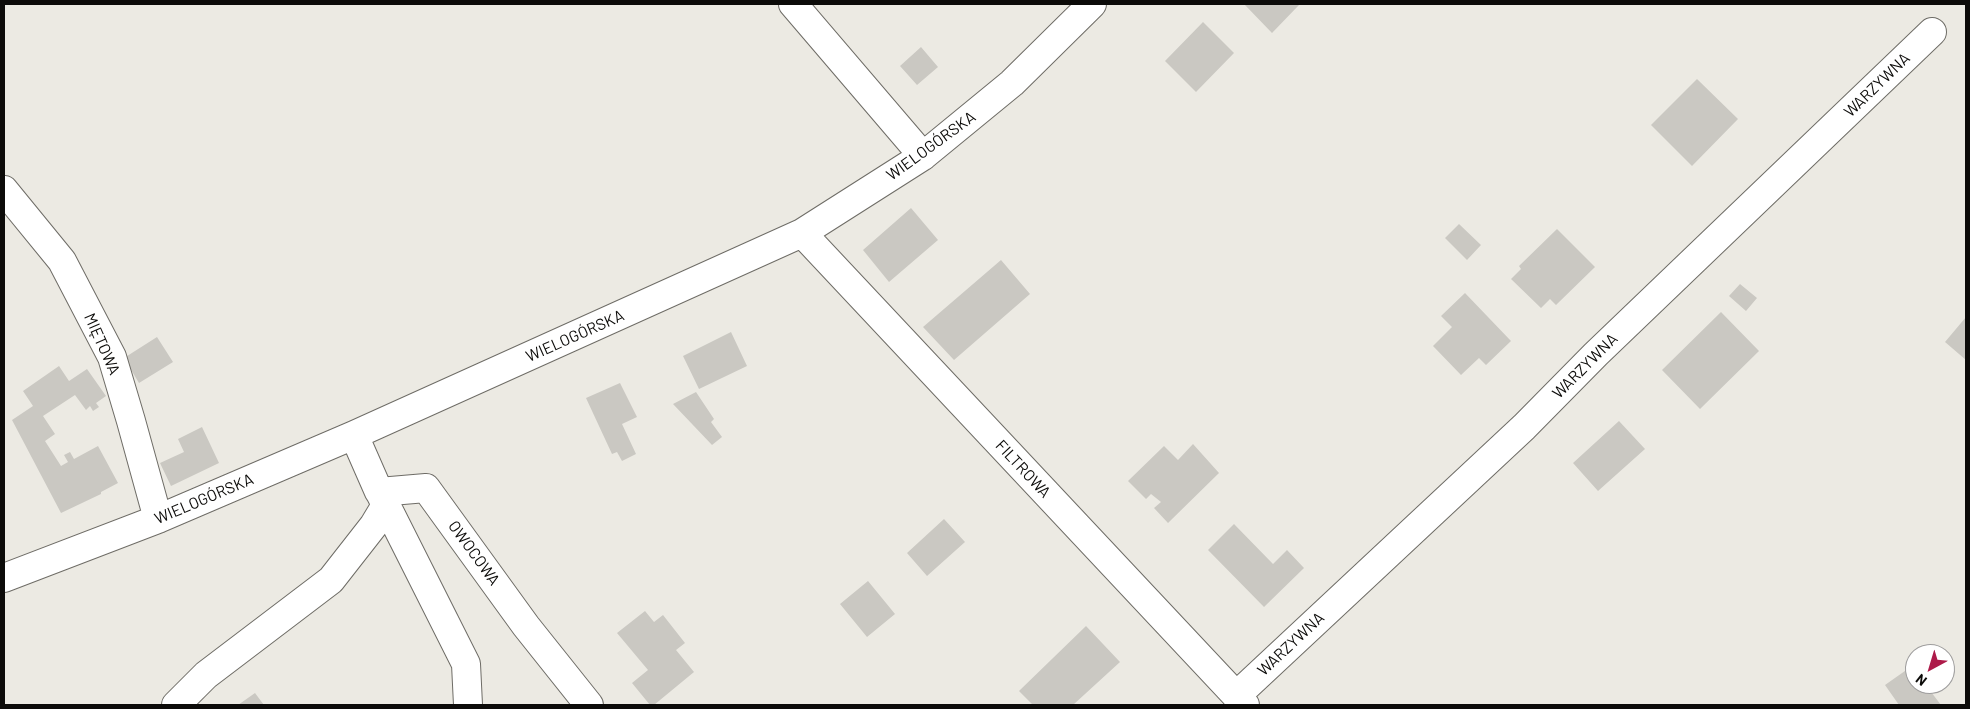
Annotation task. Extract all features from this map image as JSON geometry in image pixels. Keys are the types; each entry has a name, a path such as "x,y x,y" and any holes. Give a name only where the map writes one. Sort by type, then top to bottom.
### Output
{"street":[{"path":"793,4 923,156"},
{"name":"WIELOGÓRSKA","path":"4,578 158,519 354,435 802,232 923,156 1012,83 1092,4"},
{"name":"WARZYWNA","path":"1240,701 1524,427 1596,354 1932,32"},
{"name":"MIĘTOWA","path":"4,190 62,260 112,357 158,519"},
{"name":"FILTROWA","path":"802,232 1240,701"},
{"path":"354,435 382,498 466,664 468,705"},
{"name":"OWOCOWA","path":"382,498 426,488 526,626 589,705"},
{"path":"176,705 206,674 331,580 374,525 382,498"}],"building":[{"path":"1244,4 1297,4 1299,5 1272,33"},
{"path":"1203,22 1234,53 1196,92 1165,61"},
{"path":"921,47 938,67 917,85 900,66"},
{"path":"1697,79 1738,119 1692,166 1651,125"},
{"path":"911,208 938,240 889,282 863,250"},
{"path":"1459,224 1481,245 1467,260 1445,238"},
{"path":"1557,229 1595,267 1556,305 1550,299 1541,308 1511,279 1521,269 1519,266"},
{"path":"1001,260 1030,294 954,360 923,327"},
{"path":"1740,284 1757,298 1746,311 1729,296"},
{"path":"1465,293 1511,341 1486,365 1479,358 1461,375 1433,346 1452,327 1441,316"},
{"path":"1721,312 1759,351 1700,409 1662,370"},
{"path":"1966,317 1966,360 1945,342"},
{"path":"731,332 747,366 699,389 683,356"},
{"path":"157,337 173,362 139,383 124,358"},
{"path":"59,366 69,381 87,369 106,396 96,403 99,407 93,411 90,406 86,410 75,395 43,416 55,434 45,441 61,466 68,462 64,455 70,452 74,459 98,446 118,483 101,492 101,494 61,513 12,420 33,406 23,391"},
{"path":"620,383 637,417 622,424 636,454 622,461 617,452 612,454 586,398"},
{"path":"696,392 714,419 711,422 722,437 712,445 673,404"},
{"path":"1619,421 1645,449 1598,491 1573,463"},
{"path":"202,427 219,463 171,486 160,463 184,452 178,439"},
{"path":"1193,444 1219,473 1168,523 1154,508 1161,502 1151,494 1146,499 1128,481 1164,446 1178,460"},
{"path":"944,519 965,542 927,576 907,553"},
{"path":"1234,524 1273,564 1287,550 1304,568 1264,607 1208,550"},
{"path":"868,581 895,614 867,637 840,604"},
{"path":"645,611 654,622 663,615 685,643 676,650 694,672 654,705 650,705 632,683 648,670 617,633"},
{"path":"1086,626 1120,662 1073,705 1033,705 1019,691"},
{"path":"1905,671 1905,694 1933,694 1941,705 1899,705 1885,685"},
{"path":"255,693 264,705 238,705"}]}
